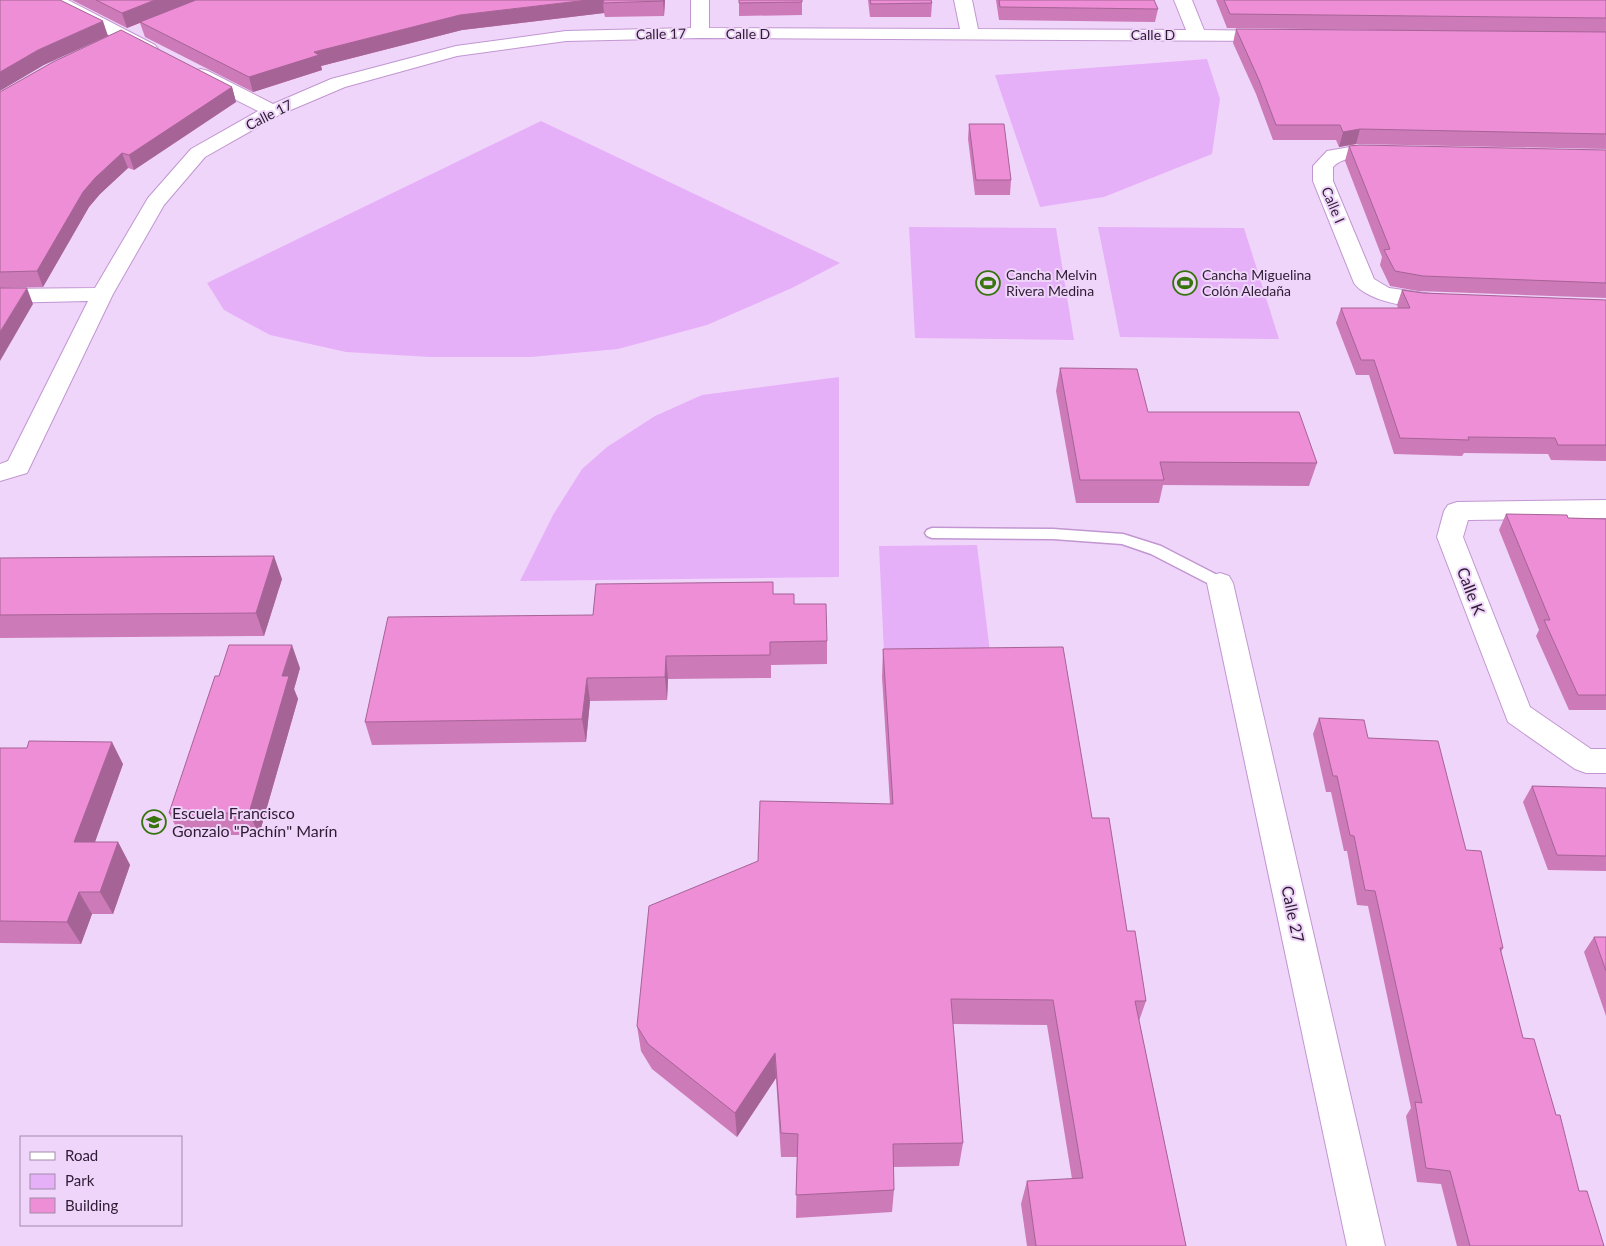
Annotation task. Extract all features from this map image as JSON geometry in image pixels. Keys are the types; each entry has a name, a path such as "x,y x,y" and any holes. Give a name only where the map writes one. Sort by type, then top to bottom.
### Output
{"street":[{"path":"55,0 168,58"},
{"path":"700,0 700,33"},
{"path":"963,0 970,35"},
{"path":"1183,0 1197,35"},
{"path":"107,45 143,29"},
{"name":"Calle D","path":"700,33 1287,36"},
{"name":"Calle 17","path":"9,470 102,294 155,202 198,153 272,111 338,83 456,51 566,36 700,33"},
{"path":"185,67 272,111"},
{"name":"Calle I","path":"1404,153 1356,152 1334,155 1322,166 1323,181 1365,283 1383,294 1418,300 1458,302"},
{"path":"0,296 102,294"},
{"name":"Calle K","path":"1606,509 1457,511 1450,537 1518,714 1586,761 1606,761"},
{"name":"Calle 27","path":"1220,583 1366,1246"}],"lane":[{"path":"932,533 1053,534 1123,539 1156,550 1220,583"}],"green space":[{"path":"1207,59 1220,99 1212,154 1104,197 1040,207 995,75"},
{"path":"541,121 840,263 792,288 707,325 618,349 531,357 430,357 346,352 270,335 224,310 207,283"},
{"name":"Cancha Melvin Rivera Medina","path":"909,227 1056,228 1074,340 915,338"},
{"name":"Cancha Miguelina Colón Aledaña","path":"1098,227 1244,228 1279,339 1120,337"},
{"path":"839,377 839,577 520,581 553,515 582,469 607,447 655,416 702,395"},
{"path":"977,545 990,652 884,653 879,546"}],"building":[{"path":"0,0 60,0 103,21 38,50 0,72"},
{"path":"96,0 155,0 122,13"},
{"path":"196,0 588,0 460,15 314,52 319,55 249,77 140,22"},
{"path":"604,0 663,0 663,1 603,3"},
{"path":"739,0 802,0 802,2 739,3"},
{"path":"870,0 931,0 932,3 871,4"},
{"path":"999,0 1154,0 1158,9 1000,7"},
{"path":"1224,0 1606,0 1606,18 1230,14"},
{"path":"1236,29 1606,32 1606,134 1360,129 1343,132 1340,125 1276,125 1259,80"},
{"path":"121,30 232,87 129,155 122,153 95,178 83,192 37,271 0,272 0,92 53,62"},
{"path":"969,124 1004,124 1011,180 976,180"},
{"path":"1349,146 1606,150 1606,283 1423,276 1395,271 1384,250 1390,249"},
{"path":"0,288 27,288 0,332"},
{"path":"1402,290 1423,293 1606,300 1606,445 1558,445 1555,438 1468,437 1469,440 1400,438 1374,360 1361,360 1341,308 1410,308"},
{"path":"1060,368 1137,369 1148,412 1299,412 1317,463 1160,462 1164,480 1080,480"},
{"path":"1506,514 1567,515 1568,518 1606,519 1606,695 1578,695 1544,620 1550,620"},
{"path":"274,556 256,613 0,615 0,558"},
{"path":"773,582 773,594 794,594 794,604 826,604 827,641 770,642 770,655 666,656 665,677 587,678 582,719 365,722 388,617 593,615 596,584"},
{"path":"229,645 292,645 282,676 289,676 249,813 169,813 215,676 219,676"},
{"path":"1063,647 1092,818 1109,818 1127,931 1135,931 1146,1001 1135,1001 1186,1246 1036,1246 1027,1181 1083,1178 1053,1000 951,999 963,1143 893,1144 894,1190 796,1195 798,1134 781,1133 775,1053 735,1113 648,1044 637,1026 649,906 758,861 760,801 893,804 883,649"},
{"path":"1319,718 1364,720 1368,738 1438,741 1466,850 1481,851 1503,948 1500,948 1523,1038 1534,1039 1556,1115 1560,1115 1579,1191 1587,1191 1604,1246 1470,1246 1450,1171 1426,1168 1415,1102 1422,1103 1375,891 1365,890 1354,836 1350,835 1337,776 1333,776"},
{"path":"29,741 112,742 74,842 118,842 100,892 79,892 67,922 0,921 0,748 27,748"},
{"path":"1532,786 1606,788 1606,856 1557,855"},
{"path":"1594,937 1606,937 1606,971"}],"place":[{"name":"Cancha Melvin Rivera Medina","path":"988,283"},
{"name":"Cancha Miguelina Colón Aledaña","path":"1185,283"},
{"name":"Escuela Francisco Gonzalo \"Pachín\" Marín","path":"154,822"}]}
